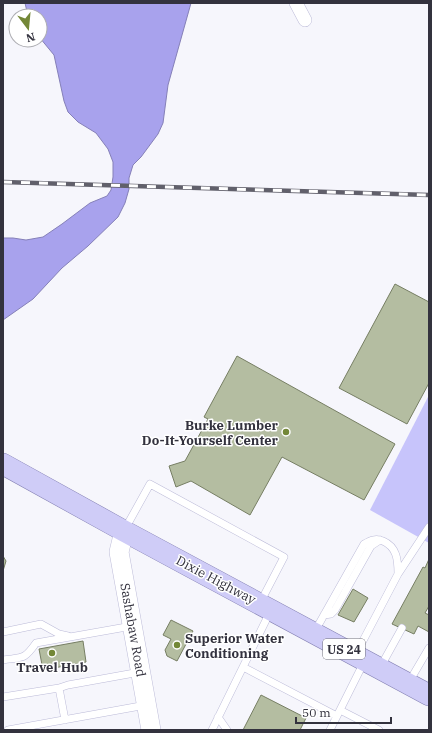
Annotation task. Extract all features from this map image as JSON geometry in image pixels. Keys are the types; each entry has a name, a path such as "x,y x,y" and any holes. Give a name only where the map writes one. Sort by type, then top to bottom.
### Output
{"main road":[{"name":"Dixie Highway","path":"3,464 124,531 429,695"}],"street":[{"path":"296,3 305,20"},
{"name":"Sashabaw Road","path":"124,531 119,552 151,730"}],"lane":[{"path":"124,531 150,484 284,558 243,667 212,730"},
{"path":"330,730 367,661 398,574 429,527"},
{"path":"314,633 364,544 371,540 380,540 393,547 398,564 398,574"},
{"path":"3,632 41,624 59,634 72,637"},
{"path":"3,660 23,657 29,654 36,643 132,626"},
{"path":"367,661 402,628"},
{"path":"408,684 429,648"},
{"path":"243,667 339,713 379,730"},
{"path":"3,697 140,672"},
{"path":"59,688 65,720"},
{"path":"8,730 146,705"},
{"path":"218,716 227,730"}],"shaded area":[{"path":"25,3 191,3 168,85 163,123 158,134 141,157 133,165 129,178 129,189 125,203 118,217 88,246 62,268 33,299 3,320 3,238 26,240 43,237 90,203 107,196 111,190 113,177 113,162 108,149 96,133 78,122 68,112 64,101 54,55 48,48 48,8 26,8"},
{"path":"429,395 429,543 370,510"}],"building":[{"path":"395,284 429,302 429,383 407,424 339,388"},
{"name":"Burke Lumber Do-It-Yourself Center","path":"237,356 395,444 364,500 282,457 250,515 191,481 176,487 169,466 185,461 208,419 204,417"},
{"path":"3,556 6,561 3,571"},
{"path":"429,559 429,606 425,613 429,615 429,632 418,626 414,634 392,624 423,567 425,568"},
{"path":"353,589 368,598 354,622 338,615"},
{"name":"Superior Water Conditioning","path":"171,620 193,631 177,661 167,656 165,650 171,639 163,635"},
{"path":"83,641 86,662 43,670 39,649"},
{"path":"261,695 306,718 300,730 243,730"}],"railway":[{"path":"3,182 429,195"}],"place":[{"name":"Burke Lumber Do-It-Yourself Center","path":"286,432"},
{"name":"Superior Water Conditioning","path":"177,645"},
{"name":"Travel Hub","path":"52,653"}]}
